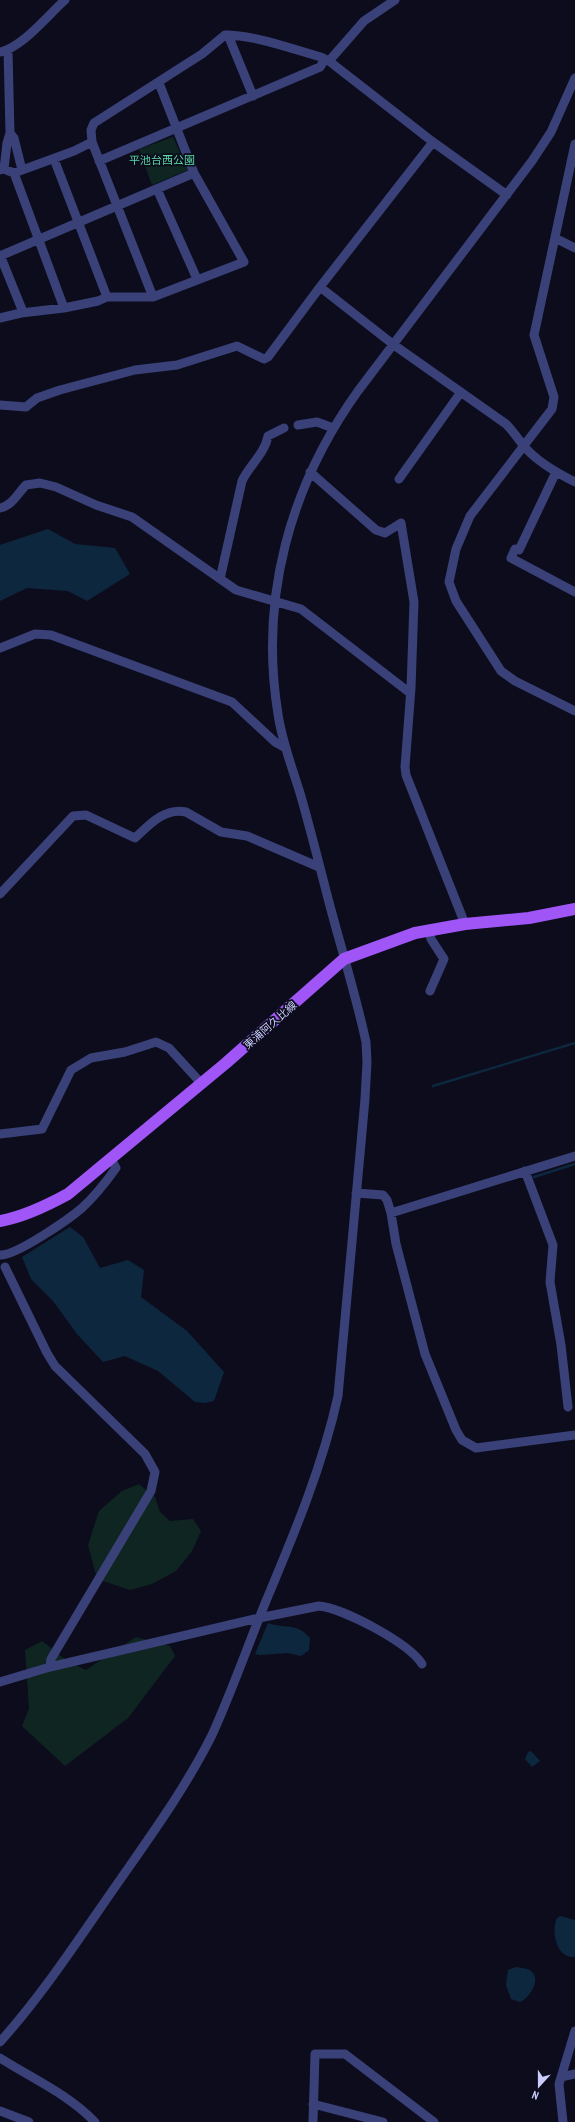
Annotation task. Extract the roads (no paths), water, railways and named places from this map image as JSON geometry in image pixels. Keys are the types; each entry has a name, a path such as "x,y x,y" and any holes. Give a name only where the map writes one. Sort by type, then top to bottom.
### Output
{"main road":[{"name":"東浦阿久比線","path":"0,1221 9,1220 53,1202 68,1194 112,1159 316,986 344,959 400,937 429,930 464,924 529,918 575,909"}],"street":[{"path":"65,0 28,35 4,52 10,133 2,169 18,171 54,159 92,142"},
{"path":"99,161 320,67 364,21 395,0"},
{"path":"153,297 99,161 92,142 91,130 94,123 148,87 158,83 202,54 226,34 244,36 327,60 433,142 507,195"},
{"path":"228,35 253,96"},
{"path":"0,2042 30,2006 70,1952 180,1794 212,1734 314,1485 330,1434 338,1396 367,1062 366,1042 360,1013 319,867 300,792 284,747 278,713 272,649 276,602 284,547 300,495 333,428 358,391 532,161 551,132 572,94 575,78"},
{"path":"0,318 23,312 64,308 98,301 107,297 153,297 244,262 194,173 158,83"},
{"path":"10,133 14,138 18,171 38,239 64,308"},
{"path":"0,405 26,407 37,398 60,390 135,370 177,365 237,346 264,359 268,357 283,339 320,287 433,142"},
{"path":"574,150 534,335 553,391 553,406 548,417 470,516 464,527 451,566 450,587 456,601 501,670 515,681 575,711"},
{"path":"54,159 107,297"},
{"path":"23,312 0,255 194,173"},
{"path":"157,189 197,279"},
{"path":"555,238 575,248"},
{"path":"320,287 394,344 506,424 517,435 524,447 556,472 575,482"},
{"path":"399,479 461,392"},
{"path":"298,425 317,422 333,428"},
{"path":"220,579 242,481 246,472 265,445 268,436 284,428"},
{"path":"310,472 376,530 385,533 401,523 414,602 406,775 464,924"},
{"path":"556,472 519,550 515,549 511,558 575,592"},
{"path":"0,508 5,507 14,500 26,485 40,483 67,491 96,505 132,517 236,590 301,608 410,693"},
{"path":"0,648 35,634 51,635 232,702 274,742 284,747"},
{"path":"0,894 60,828 78,815 86,816 135,838 146,826 157,818 180,810 221,832 247,836 319,867"},
{"path":"429,930 431,939 444,959 430,991"},
{"path":"0,1134 42,1129 71,1070 91,1058 125,1052 156,1042 169,1048 201,1083"},
{"path":"391,1213 575,1156"},
{"path":"50,1667 51,1659 151,1491 155,1472 146,1454 55,1366 2,1269 3,1256 24,1247 81,1208 116,1168 112,1159"},
{"path":"525,1171 553,1245 550,1282 561,1345 568,1408"},
{"path":"356,1193 383,1195 387,1200 391,1213 396,1244 425,1354 446,1408 462,1440 476,1448 575,1435"},
{"path":"0,1682 50,1667 307,1607 319,1606 333,1608 346,1613 410,1649 422,1664"},
{"path":"563,2122 559,2084 575,2030"},
{"path":"313,2122 315,2054 345,2054 434,2122"},
{"path":"0,2058 65,2096 80,2107 95,2122"},
{"path":"561,2077 575,2074"},
{"path":"313,2104 383,2122"},
{"path":"0,2111 29,2122"}],"water":[{"path":"48,529 75,544 115,548 130,574 87,601 68,591 27,588 0,601 0,545"},
{"path":"70,1227 83,1237 100,1268 128,1260 144,1270 141,1297 187,1331 224,1372 214,1401 205,1403 195,1402 158,1371 125,1356 103,1362 77,1334 53,1301 31,1279 22,1257"},
{"path":"268,1623 295,1628 305,1633 310,1638 309,1650 301,1656 288,1653 255,1654"},
{"path":"531,1751 540,1761 532,1767 525,1759 528,1752"},
{"path":"560,1916 575,1920 575,1957 563,1953 559,1949 555,1936 555,1923 557,1918"},
{"path":"516,1967 530,1970 535,1979 535,1984 530,1993 520,2002 511,1999 506,1985 508,1970"}],"waterway":[{"path":"433,1086 575,1043"},
{"path":"534,1177 575,1164"}],"park label":[{"name":"平池台西公園","path":"162,160"}]}
